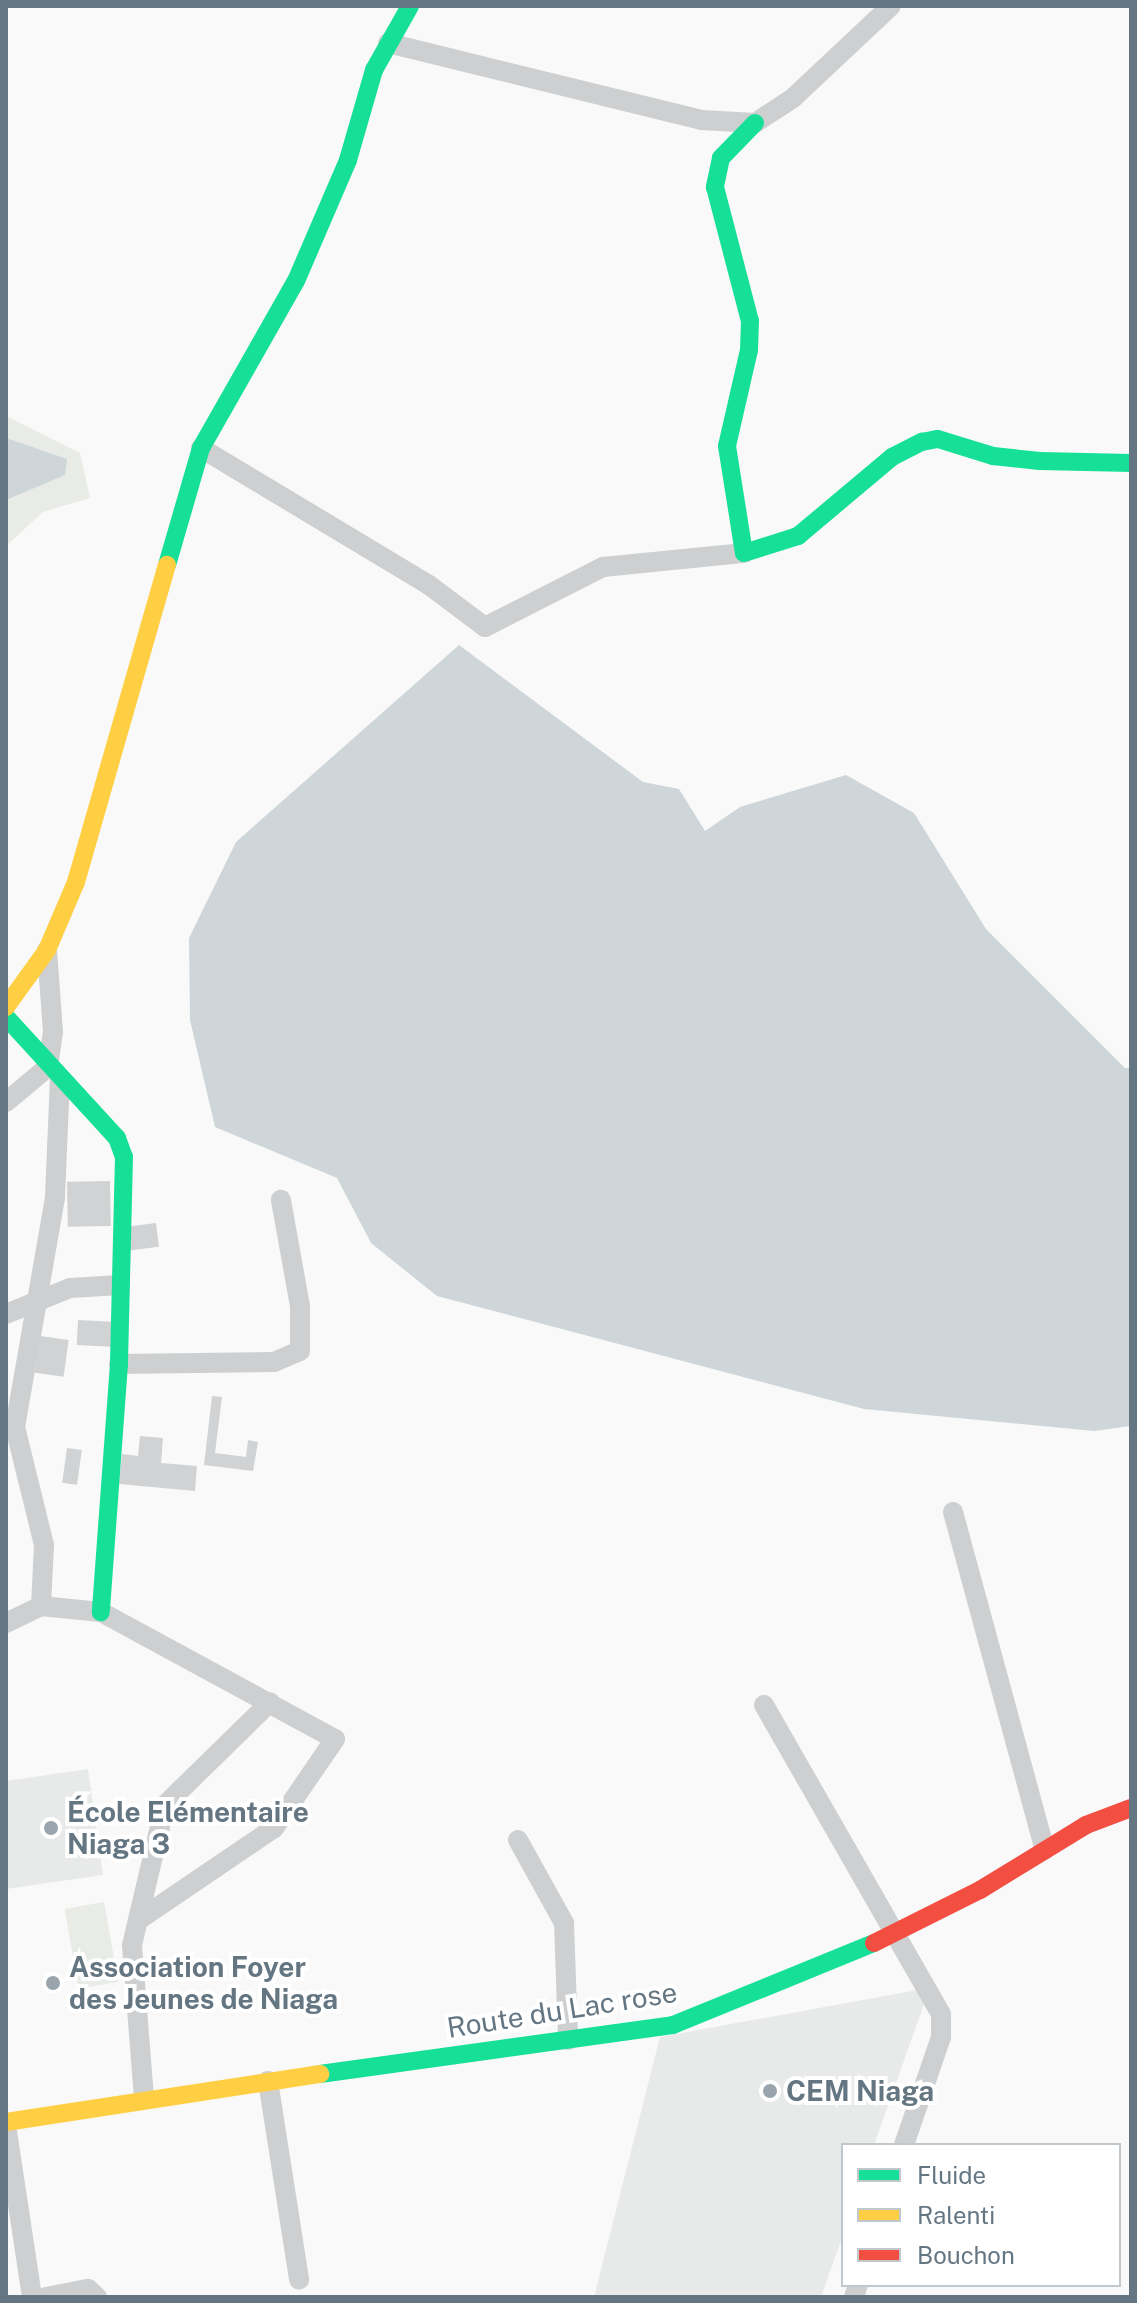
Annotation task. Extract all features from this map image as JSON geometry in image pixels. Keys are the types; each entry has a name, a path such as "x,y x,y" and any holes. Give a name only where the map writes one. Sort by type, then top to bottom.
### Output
{"street":[{"path":"6,1007 47,950 76,882 201,448 296,281 348,160 374,70 410,6"},
{"path":"744,553 727,446 749,350 750,321 719,210 715,187 721,158 755,123 793,98 891,6"},
{"path":"388,43 701,120 755,123"},
{"path":"701,120 721,158"},
{"path":"201,448 429,585 485,627 603,567 744,553 798,536 892,457 922,442 938,439 993,456 1040,461 1131,463"},
{"path":"41,1606 44,1545 15,1427 33,1304 55,1197 53,1032 47,950"},
{"path":"6,1017 122,1146 119,1364 101,1612"},
{"path":"6,1102 54,1073"},
{"path":"119,1364 274,1362 300,1351 300,1306 281,1200"},
{"path":"6,1314 70,1288 120,1285"},
{"path":"953,1512 1045,1850"},
{"path":"6,1623 41,1606 101,1612 335,1739 274,1828 140,1919"},
{"path":"144,2098 132,1996 132,1945 165,1805 270,1702"},
{"path":"764,1705 892,1936 941,2014 941,2037 905,2143"},
{"name":"Route du Lac rose","path":"6,2124 144,2098 673,2025 731,2007 892,1936 1086,1825 1131,1808"},
{"path":"518,1840 564,1923 562,1987 568,2040"},
{"path":"268,2081 299,2280"},
{"path":"6,2124 32,2297"},
{"path":"46,2297 88,2289 97,2297"}],"shaded area":[{"path":"6,416 80,453 90,498 43,512 6,546"},
{"path":"6,438 67,459 65,475 6,500"},
{"path":"459,645 643,782 679,789 705,831 740,807 846,775 914,813 986,929 1125,1068 1131,1068 1131,1426 1094,1431 864,1409 437,1296 371,1243 337,1178 215,1127 190,1020 189,938 236,842"},
{"name":"École Elémentaire Niaga 3","path":"88,1769 103,1875 6,1889 6,1781"},
{"path":"104,1902 118,1982 79,1989 65,1909"},
{"name":"CEM Niaga","path":"923,1989 925,2001 875,2143 841,2143 841,2241 821,2297 594,2297 660,2037"}],"building":[{"path":"110,1181 111,1226 68,1227 67,1182"},
{"path":"156,1223 159,1247 127,1251 124,1227"},
{"path":"78,1320 113,1322 112,1347 77,1345"},
{"path":"40,1336 69,1340 64,1377 35,1373"},
{"path":"212,1396 222,1397 215,1453 246,1457 248,1440 258,1442 253,1471 204,1465"},
{"path":"140,1436 163,1438 161,1463 197,1466 195,1491 119,1484 122,1454 138,1456"},
{"path":"67,1448 82,1450 77,1485 62,1483"}],"traffic: fast":[{"path":"167,565 201,448 296,281 348,160 374,70 410,6"},
{"path":"755,123 721,158 715,187 750,321 749,350 727,446 744,553 798,536 892,457 922,442 938,439 993,456 1040,461 1131,463"},
{"path":"6,1017 117,1138 124,1157 119,1364 101,1612"},
{"path":"320,2074 673,2025 874,1943"}],"traffic: slow":[{"path":"6,1007 47,950 76,882 167,565"},
{"path":"6,2122 320,2074"}],"traffic: jam":[{"path":"874,1943 980,1890 1086,1825 1131,1808"}],"place":[{"name":"École Elémentaire Niaga 3","path":"51,1828"},
{"name":"Association Foyer des Jeunes de Niaga","path":"53,1983"},
{"name":"CEM Niaga","path":"770,2091"}]}
